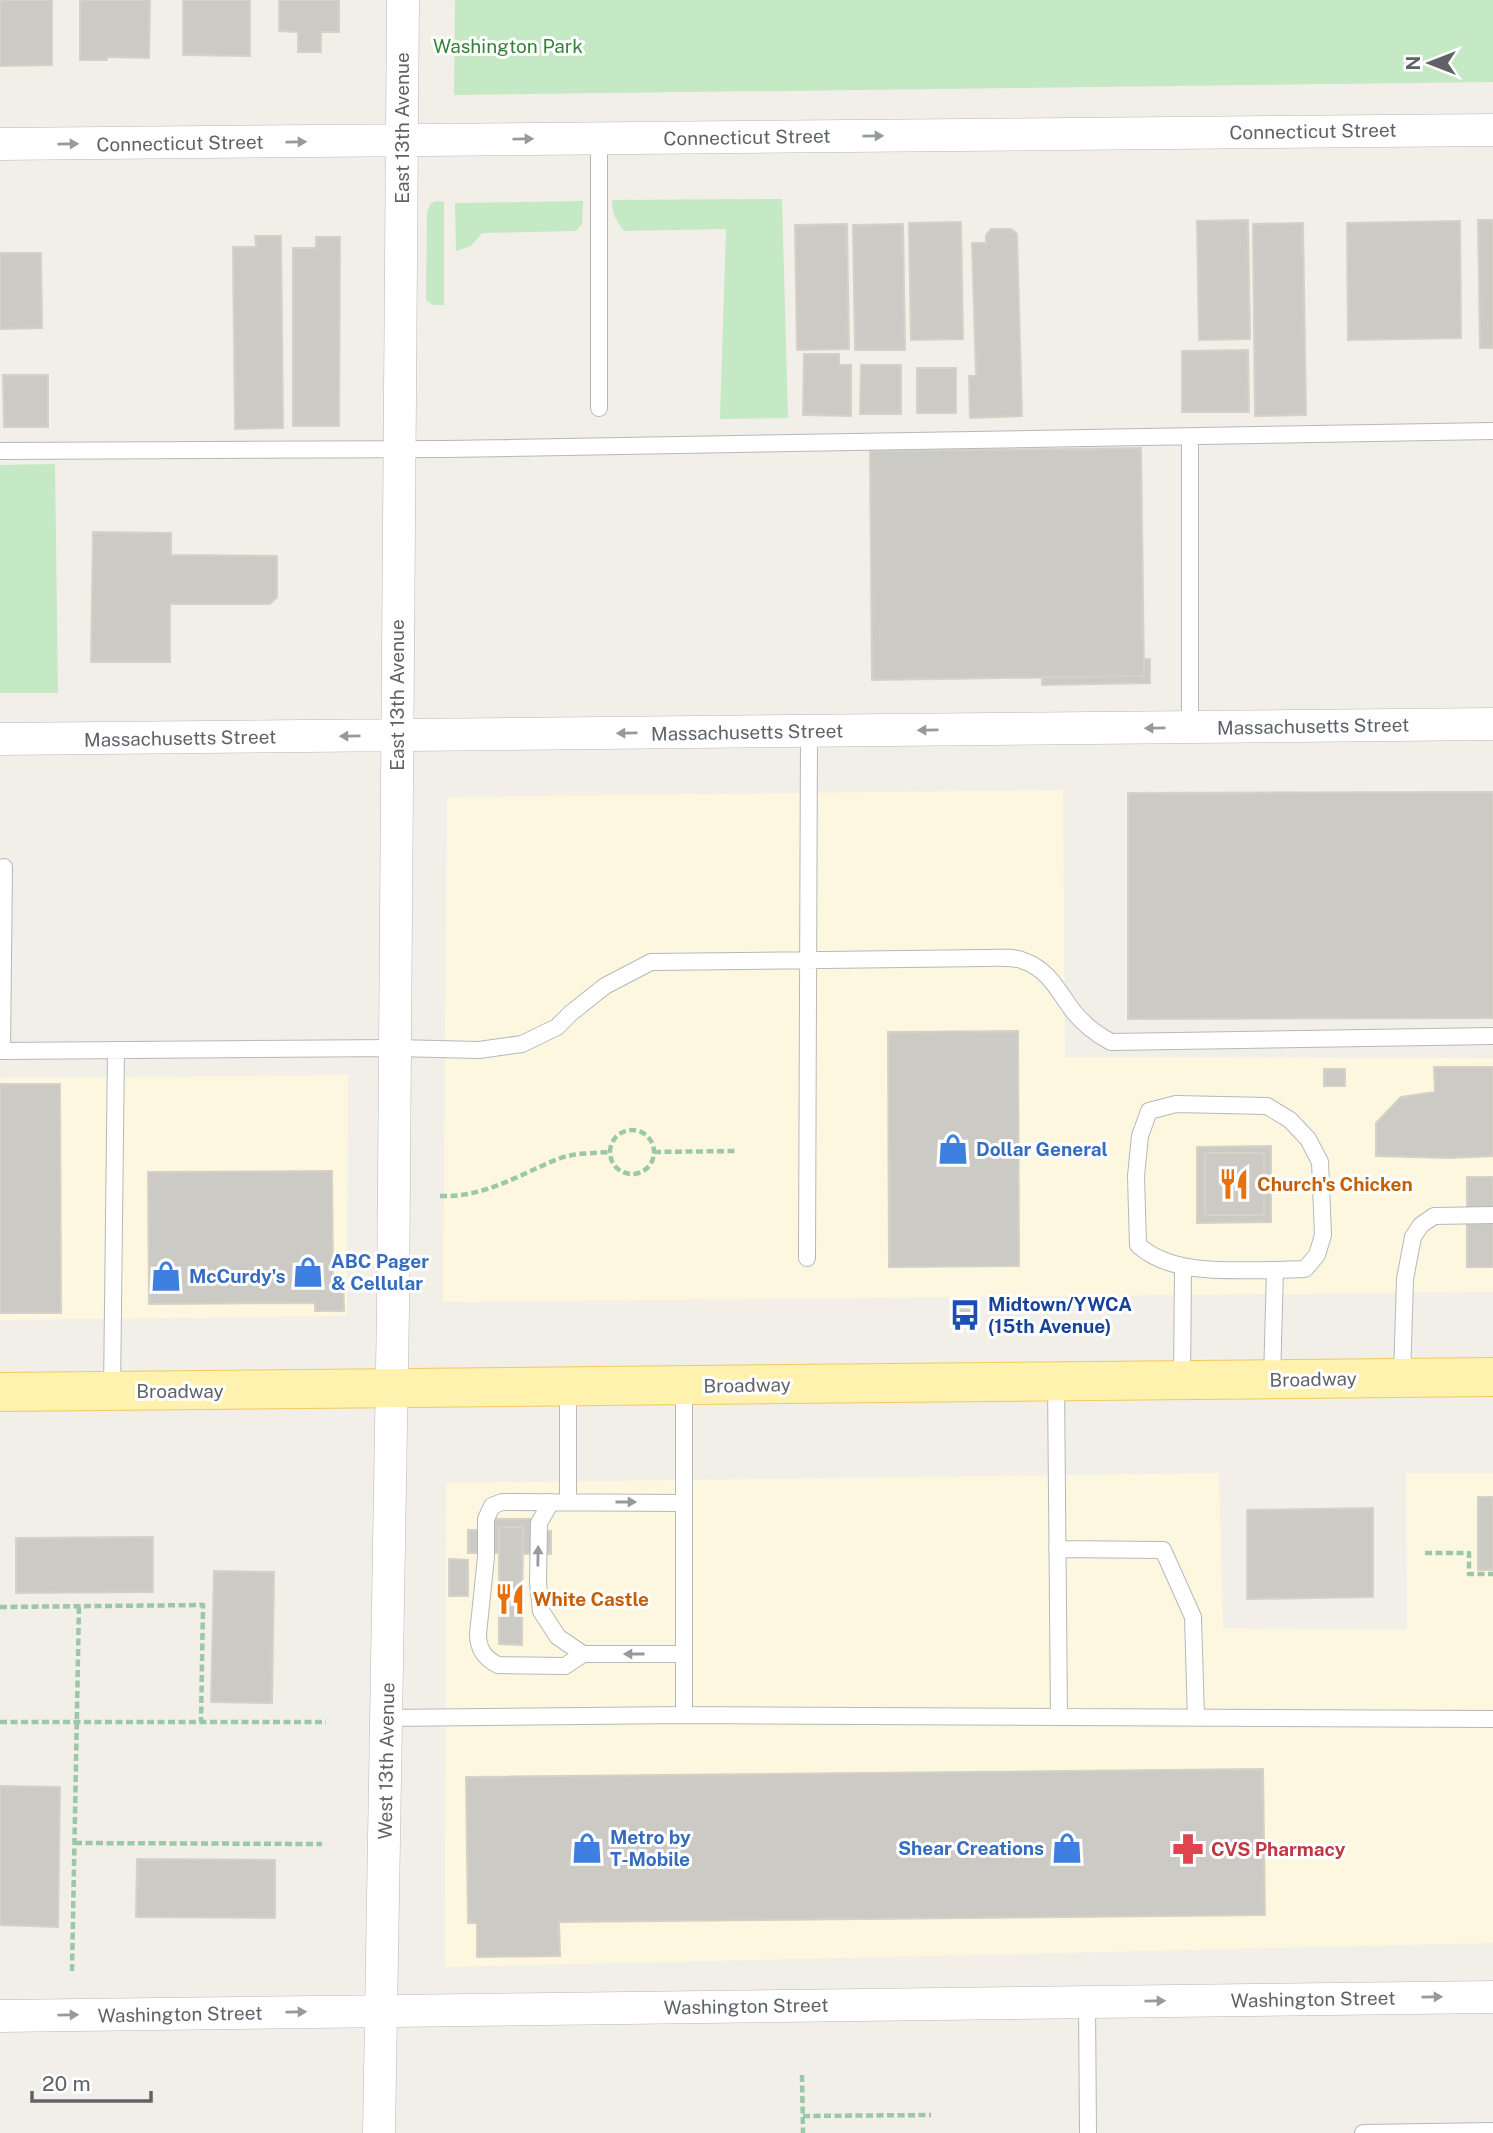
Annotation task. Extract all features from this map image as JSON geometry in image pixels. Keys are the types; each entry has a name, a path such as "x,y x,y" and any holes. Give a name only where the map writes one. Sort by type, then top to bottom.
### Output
{"main road":[{"name":"Broadway","path":"0,1392 1493,1377"}],"street":[{"name":"East 13th Avenue","path":"391,1389 403,0"},
{"name":"Connecticut Street","path":"0,144 1493,130"},
{"name":"Massachusetts Street","path":"0,739 1493,724"},
{"name":"West 13th Avenue","path":"379,2133 391,1389"},
{"name":"Washington Street","path":"0,2016 1493,1997"}],"lane":[{"path":"599,139 599,408"},
{"path":"0,451 399,449 1493,431"},
{"path":"1190,437 1190,727"},
{"path":"807,1258 809,732"},
{"path":"4,867 1,1051 395,1048 479,1050 522,1044 556,1027 605,986 651,962 986,958 1023,960 1044,972 1091,1031 1111,1042 1493,1036"},
{"path":"112,1392 116,1050"},
{"path":"1176,1104 1267,1107 1290,1120 1308,1139 1320,1162 1322,1235 1317,1255 1305,1269 1275,1270 1183,1266 1149,1255 1138,1245 1138,1149 1149,1111 1176,1104"},
{"path":"1402,1378 1405,1279 1413,1237 1421,1225 1434,1216 1493,1215"},
{"path":"1182,1381 1183,1266"},
{"path":"1272,1380 1275,1270"},
{"path":"1056,1382 1059,1717"},
{"path":"684,1386 684,1715"},
{"path":"568,1387 568,1502"},
{"path":"684,1503 502,1502 492,1506 486,1519 486,1556 478,1643 489,1660 498,1665 565,1666 583,1654 684,1654"},
{"path":"551,1502 539,1523 538,1583 541,1611 558,1637 583,1654"},
{"path":"1057,1549 1163,1550 1193,1617 1196,1718"},
{"path":"386,1718 684,1715 1493,1719"},
{"path":"1087,2002 1088,2133"},
{"path":"1363,2133 1493,2131"}],"path":[{"path":"632,1130 651,1140 654,1152 647,1169 633,1174 614,1165 610,1152 619,1134 632,1130"},
{"path":"440,1196 478,1193 563,1157 610,1152"},
{"path":"654,1152 737,1152"},
{"path":"1425,1553 1469,1553 1469,1574 1493,1574"},
{"path":"0,1607 203,1605 201,1721"},
{"path":"72,1971 79,1606"},
{"path":"0,1721 326,1721"},
{"path":"75,1843 322,1844"},
{"path":"802,2075 803,2133"},
{"path":"803,2116 931,2115"}],"shaded area":[{"path":"1063,790 1065,1057 1493,1058 1493,1292 443,1302 447,797"},
{"path":"348,1075 347,1316 0,1320 0,1078"},
{"path":"1219,1473 1223,1628 1407,1630 1406,1473 1493,1473 1493,1943 445,1967 446,1483"}],"green space":[{"name":"Washington Park","path":"455,0 1493,0 1493,82 454,95"},
{"path":"782,199 788,418 720,419 726,229 624,231 615,217 612,200"},
{"path":"583,201 582,224 576,231 482,233 471,246 456,251 455,203"},
{"path":"444,202 444,305 433,305 426,300 427,212 431,203"},
{"path":"55,464 58,693 0,693 0,465"}],"building":[{"path":"0,0 52,0 52,65 0,66"},
{"path":"80,0 150,0 149,58 107,57 107,60 80,60"},
{"path":"183,0 250,0 250,56 183,55"},
{"path":"279,0 339,0 339,32 321,32 321,52 298,52 298,32 279,31"},
{"path":"1248,220 1250,339 1199,340 1197,221"},
{"path":"1478,220 1493,220 1493,348 1480,348"},
{"path":"1460,221 1461,338 1348,340 1347,223"},
{"path":"961,222 963,339 911,340 909,223"},
{"path":"1303,223 1306,415 1255,416 1253,224"},
{"path":"847,224 849,349 797,350 795,225"},
{"path":"903,224 905,350 855,350 853,225"},
{"path":"991,229 1011,229 1017,234 1022,416 970,418 969,376 976,376 972,243 986,243 986,235"},
{"path":"255,236 281,236 283,428 235,429 233,247 256,247"},
{"path":"316,237 340,237 339,426 293,426 293,248 316,248"},
{"path":"0,253 41,253 42,328 0,329"},
{"path":"1248,350 1249,412 1182,412 1182,351"},
{"path":"804,354 839,354 839,365 851,365 851,416 803,415"},
{"path":"861,365 901,365 901,414 860,414"},
{"path":"917,368 956,368 956,413 917,413"},
{"path":"3,375 48,375 48,427 4,427"},
{"path":"1141,448 1144,676 872,680 870,451"},
{"path":"93,532 171,533 171,555 277,556 277,597 270,604 170,604 170,662 91,662"},
{"path":"1144,659 1150,659 1150,683 1042,685 1042,677 1144,676"},
{"path":"1493,792 1493,1018 1128,1019 1128,793"},
{"name":"Dollar General","path":"1018,1031 1019,1266 889,1267 888,1032"},
{"path":"1434,1067 1493,1067 1493,1156 1376,1156 1376,1123 1401,1097 1435,1092"},
{"path":"1324,1069 1345,1069 1345,1086 1324,1086"},
{"path":"0,1084 60,1084 61,1313 0,1313"},
{"path":"1271,1146 1271,1222 1197,1223 1197,1147","holes":["1205,1153 1264,1153 1264,1215 1205,1215"]},
{"name":"Church's Chicken","path":"1205,1153 1264,1153 1264,1215 1205,1215"},
{"path":"332,1171 333,1276 343,1276 344,1311 315,1311 315,1303 149,1304 148,1172"},
{"path":"1467,1177 1493,1177 1493,1267 1467,1267"},
{"path":"951,1309 972,1309 972,1320 951,1320"},
{"path":"1478,1497 1493,1497 1493,1570 1478,1570"},
{"path":"1373,1508 1373,1597 1247,1599 1247,1510"},
{"path":"491,1519 532,1519 532,1531 551,1531 551,1554 522,1554 523,1527 499,1527 499,1553 468,1553 468,1530 491,1530"},
{"name":"White Castle","path":"499,1527 523,1527 522,1645 499,1644"},
{"path":"153,1537 153,1592 16,1593 16,1538"},
{"path":"449,1559 468,1560 468,1596 449,1596"},
{"path":"214,1571 274,1572 272,1703 211,1702"},
{"path":"1263,1769 1265,1915 559,1922 560,1956 477,1957 477,1923 468,1923 466,1777"},
{"path":"0,1786 60,1787 58,1927 0,1925"},
{"path":"137,1859 275,1860 275,1918 136,1917"}],"place":[{"name":"Dollar General","path":"953,1149"},
{"name":"Church's Chicken","path":"1234,1184"},
{"name":"ABC Pager & Cellular","path":"308,1272"},
{"name":"McCurdy's","path":"166,1276"},
{"name":"Midtown/YWCA (15th Avenue)","path":"965,1315"},
{"name":"White Castle","path":"510,1599"},
{"name":"Metro by T-Mobile","path":"587,1848"},
{"name":"Shear Creations","path":"1067,1848"},
{"name":"CVS Pharmacy","path":"1188,1849"}]}
